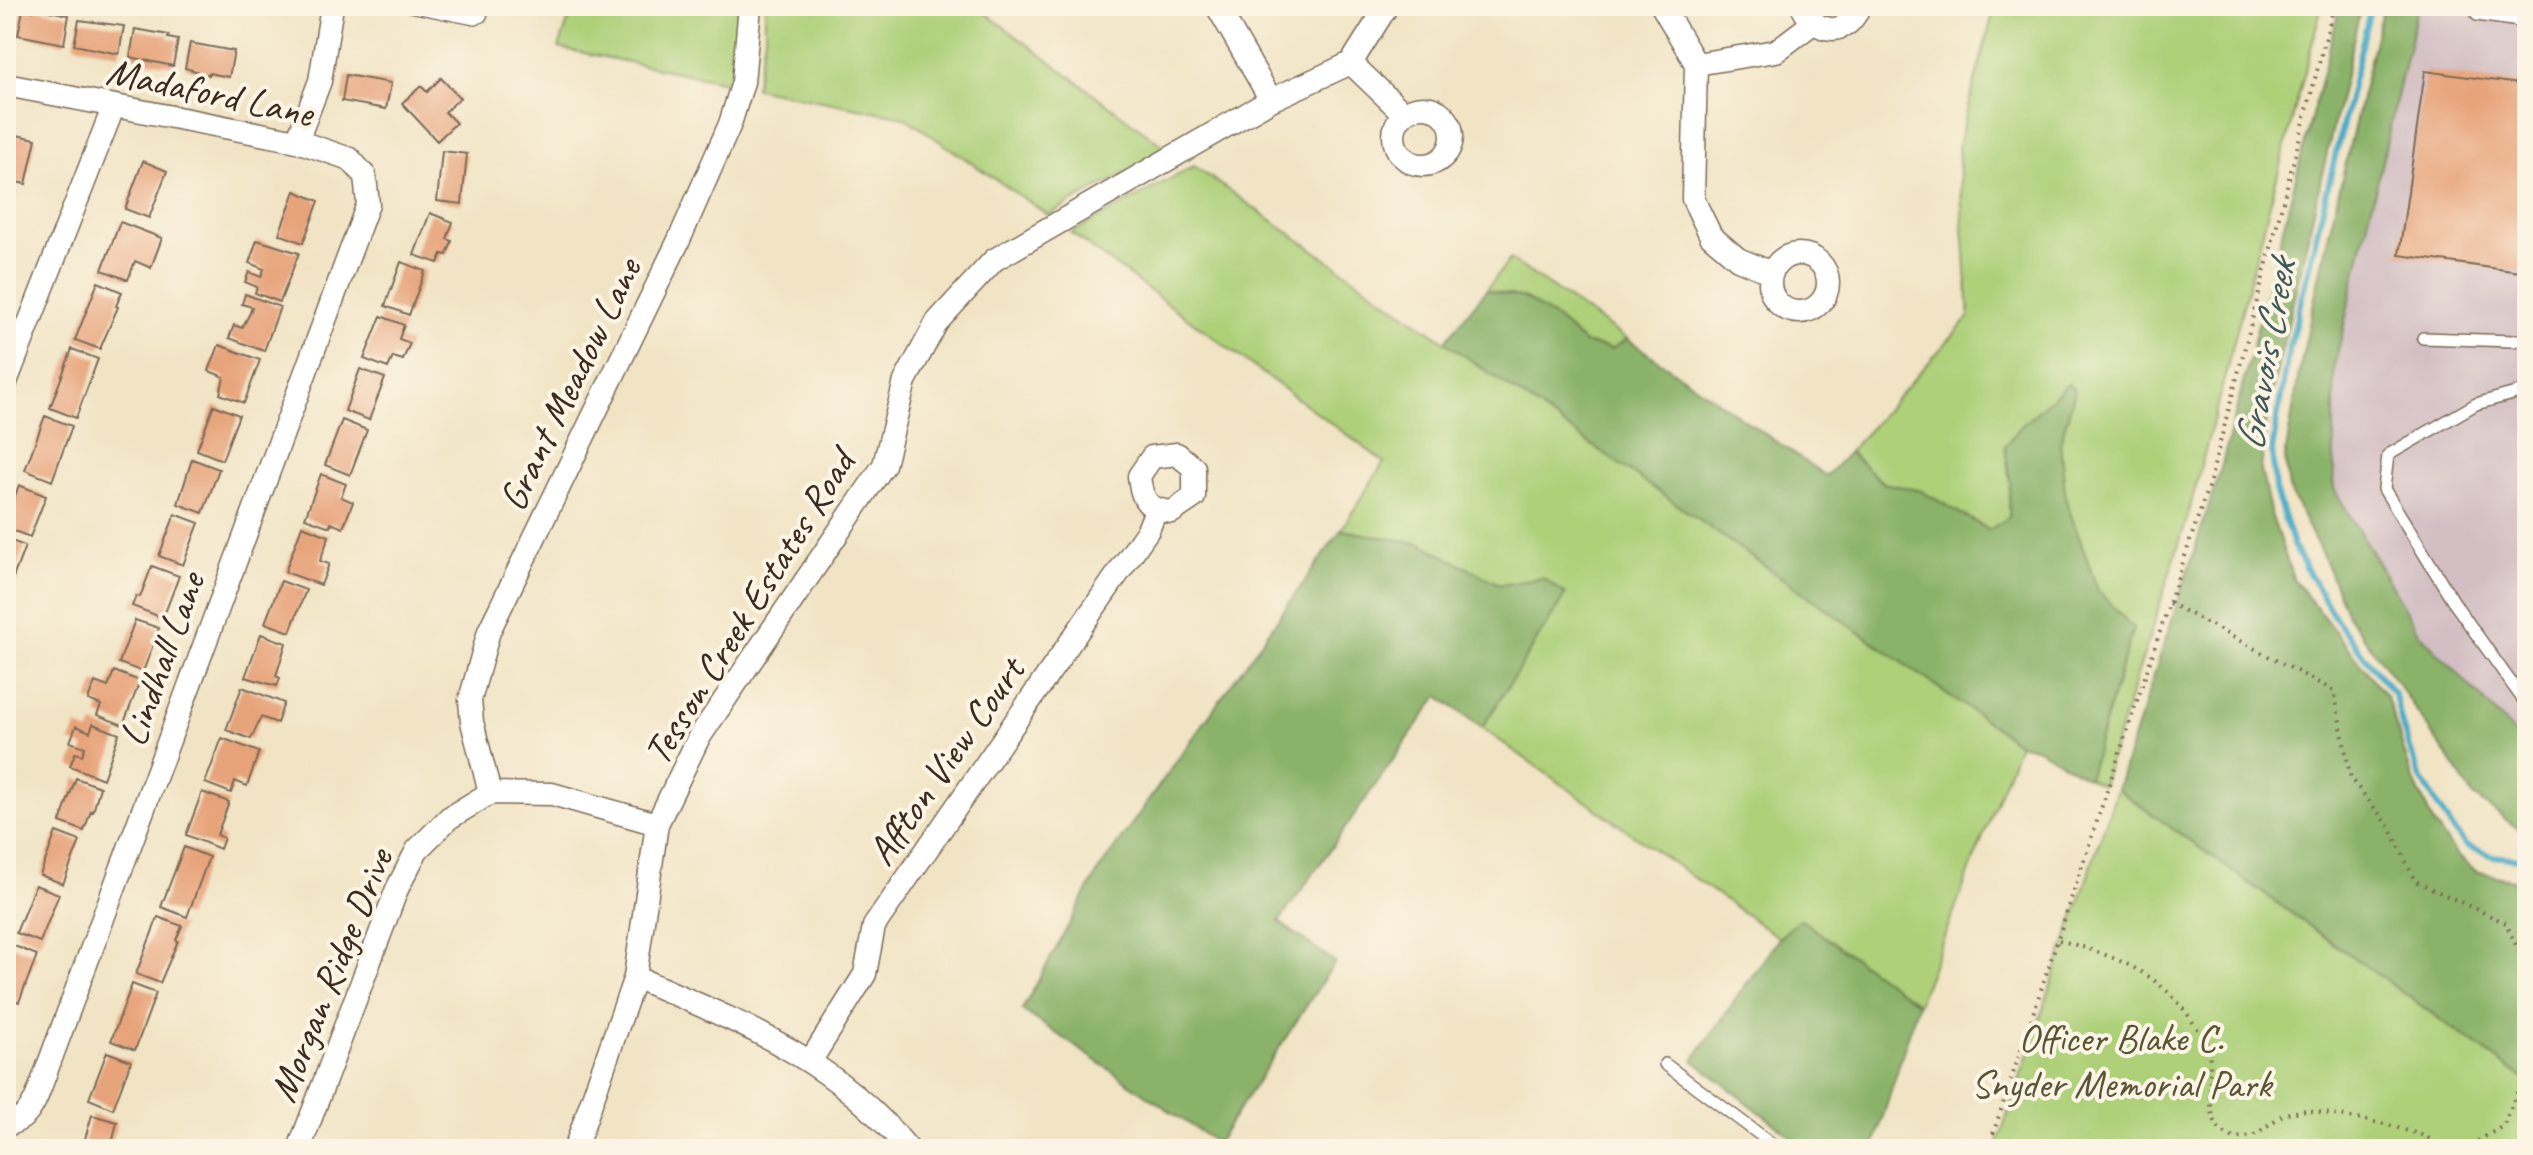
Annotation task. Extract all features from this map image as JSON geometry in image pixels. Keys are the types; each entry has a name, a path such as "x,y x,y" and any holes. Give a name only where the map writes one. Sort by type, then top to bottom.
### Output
{"street":[{"path":"297,141 320,81 332,6"},
{"name":"Grant Meadow Lane","path":"490,793 472,722 470,700 489,631 679,240 730,124 743,82 750,6"},
{"path":"1217,6 1271,100"},
{"path":"1387,6 1351,63 1404,114"},
{"path":"1662,6 1696,64 1693,199 1711,236 1738,259 1772,273"},
{"path":"1696,64 1776,51 1807,14 1821,28 1839,28 1854,18 1859,6"},
{"name":"Tesson Creek Estates Road","path":"575,1149 635,977 657,824 698,739 884,465 905,381 937,322 994,260 1271,100 1351,63"},
{"name":"Madaford Lane","path":"6,85 297,141 350,159 365,176 368,204"},
{"path":"6,382 113,108"},
{"name":"Lindhall Lane","path":"6,1125 19,1121 30,1112 37,1096 368,204"},
{"name":"Affton View Court","path":"811,1060 865,974 874,926 1148,530 1156,510"},
{"path":"490,793 552,794 657,824"},
{"name":"Morgan Ridge Drive","path":"299,1149 397,889 417,850 449,818 490,793"},
{"path":"635,977 759,1031 811,1060 887,1125 908,1149"}],"lane":[{"path":"410,6 475,19 482,11"},
{"path":"2478,6 2477,15 2527,22"},
{"path":"2423,338 2513,341 2527,338"},
{"path":"2527,390 2476,404 2388,455 2384,489 2457,607 2527,705"},
{"path":"1665,1064 1779,1149"}],"path":[{"path":"1988,1149 2210,481 2334,6"},
{"path":"2169,603 2334,691 2351,779 2390,827 2415,881 2506,923 2527,969"},
{"path":"2058,940 2129,964 2159,982 2185,1010 2208,1046 2213,1108 2218,1127 2233,1138 2253,1136 2284,1114 2307,1110 2385,1124 2425,1136 2445,1149"},
{"path":"2464,1149 2503,1126 2527,1069"}],"shaded area":[{"path":"2418,6 2527,6 2527,746 2420,634 2334,489 2334,368"}],"green space":[{"path":"573,6 740,6 737,58 731,83 559,48"},
{"path":"765,6 976,6 1169,150 1048,215 904,117 755,88 765,37"},
{"path":"1995,6 2322,6 2188,516 2102,785 2088,778 2133,629 2098,591 2066,501 2060,443 2075,391 2005,445 2010,482 2009,518 1990,530 1921,491 1883,483 1849,452 1969,317 1958,145"},
{"path":"2340,6 2361,6 2267,414 2261,470 2270,511 2293,578 2387,697 2412,777 2434,824 2458,856 2476,871 2516,881 2527,889 2527,1081 2117,789 2222,465"},
{"path":"2383,6 2418,6 2334,368 2334,489 2420,634 2527,746 2527,835 2474,796 2348,616 2322,554 2289,489 2285,458 2299,373"},
{"path":"1194,166 2019,744 1918,1004 1800,920 1779,938 1482,728 1565,594 1543,578 1500,585 1422,544 1341,530 1384,462 1071,233"},
{"path":"1510,259 1627,339 1612,349 1584,343 1557,319 1524,298 1486,290"},
{"path":"1486,290 1524,298 1557,319 1584,343 1612,349 1627,339 1826,476 1849,452 1883,483 1921,491 1989,530 2009,517 2010,481 2005,445 2021,426 2068,384 2075,391 2060,443 2066,501 2098,591 2133,628 2088,778 2038,749 2019,744 1445,342"},
{"path":"1341,530 1422,544 1500,585 1543,578 1566,594 1482,728 1438,696 1279,922 1335,962 1217,1143 1022,1010 1099,870"},
{"name":"Officer Blake C. Snyder Memorial Park","path":"2117,789 2527,1081 2527,1149 1996,1149"},
{"path":"1800,919 1918,1004 1873,1149 1807,1149 1693,1060 1779,938"}],"building":[{"path":"6,6 12,7 8,32 6,32"},
{"path":"34,8 69,15 64,44 18,35 23,9 33,11"},
{"path":"79,20 124,26 119,54 74,45"},
{"path":"135,29 169,35 168,38 178,40 173,66 130,57"},
{"path":"190,43 234,51 229,77 185,68"},
{"path":"2425,71 2527,85 2527,273 2399,255"},
{"path":"346,75 391,83 386,109 342,101"},
{"path":"441,78 460,98 445,112 456,123 437,141 402,103 421,86 427,92"},
{"path":"12,134 36,139 26,184 6,180 6,151"},
{"path":"442,151 467,154 462,204 437,201"},
{"path":"143,161 167,171 149,218 125,209"},
{"path":"295,191 319,201 303,243 279,234"},
{"path":"6,194 15,196 7,231 6,231"},
{"path":"430,213 453,222 447,239 452,241 447,255 442,254 438,263 414,255"},
{"path":"120,222 162,238 151,268 135,261 128,280 102,270"},
{"path":"257,240 299,253 280,302 255,293 257,287 245,282 249,272 261,277 264,269 249,263"},
{"path":"401,262 425,271 409,315 385,306"},
{"path":"98,282 122,292 100,349 75,340"},
{"path":"245,294 280,307 264,351 229,338 234,325 242,328 250,313 252,307 242,304"},
{"path":"381,316 404,325 399,339 410,343 403,360 393,357 388,368 364,359"},
{"path":"219,345 260,360 244,403 220,394 224,377 209,371"},
{"path":"72,349 98,359 76,418 50,408"},
{"path":"360,369 385,378 369,420 345,411"},
{"path":"214,405 239,415 222,460 197,450"},
{"path":"45,416 72,426 52,481 25,470"},
{"path":"342,420 367,430 350,475 325,465"},
{"path":"192,459 219,469 203,513 178,504"},
{"path":"321,474 346,484 341,497 353,502 343,528 305,518"},
{"path":"19,485 46,496 30,537 6,528"},
{"path":"175,514 199,523 183,565 159,556"},
{"path":"302,526 329,536 320,561 329,564 321,585 285,572"},
{"path":"6,539 25,546 8,591 6,590"},
{"path":"152,566 179,576 163,618 132,606 136,596 140,597"},
{"path":"281,581 306,590 290,632 265,623"},
{"path":"135,620 159,628 143,672 119,663"},
{"path":"261,634 286,643 276,676 280,678 277,686 245,677"},
{"path":"114,671 140,681 123,725 97,715 101,705 88,700 95,682 108,687"},
{"path":"242,687 284,703 277,723 261,717 251,739 226,730"},
{"path":"93,724 119,734 103,779 70,766 75,753 82,755 85,747 70,742 76,726 90,732"},
{"path":"222,738 259,752 247,786 235,781 231,793 205,783"},
{"path":"76,778 100,787 84,831 60,822"},
{"path":"202,792 229,802 217,835 224,838 220,849 186,835"},
{"path":"56,832 80,841 63,884 40,875"},
{"path":"184,847 209,857 187,917 161,907"},
{"path":"35,885 59,894 40,942 16,933"},
{"path":"158,917 182,926 160,983 136,974"},
{"path":"12,945 37,955 19,1002 6,997 6,960"},
{"path":"132,984 156,993 135,1050 111,1041"},
{"path":"107,1052 131,1061 113,1109 89,1099"},
{"path":"92,1115 117,1122 111,1149 82,1149"}],"waterway":[{"name":"Gravois Creek","path":"2371,6 2288,354 2272,450 2275,490 2293,545 2336,620 2395,695 2420,776 2447,821 2466,846 2493,856 2527,860"}]}
